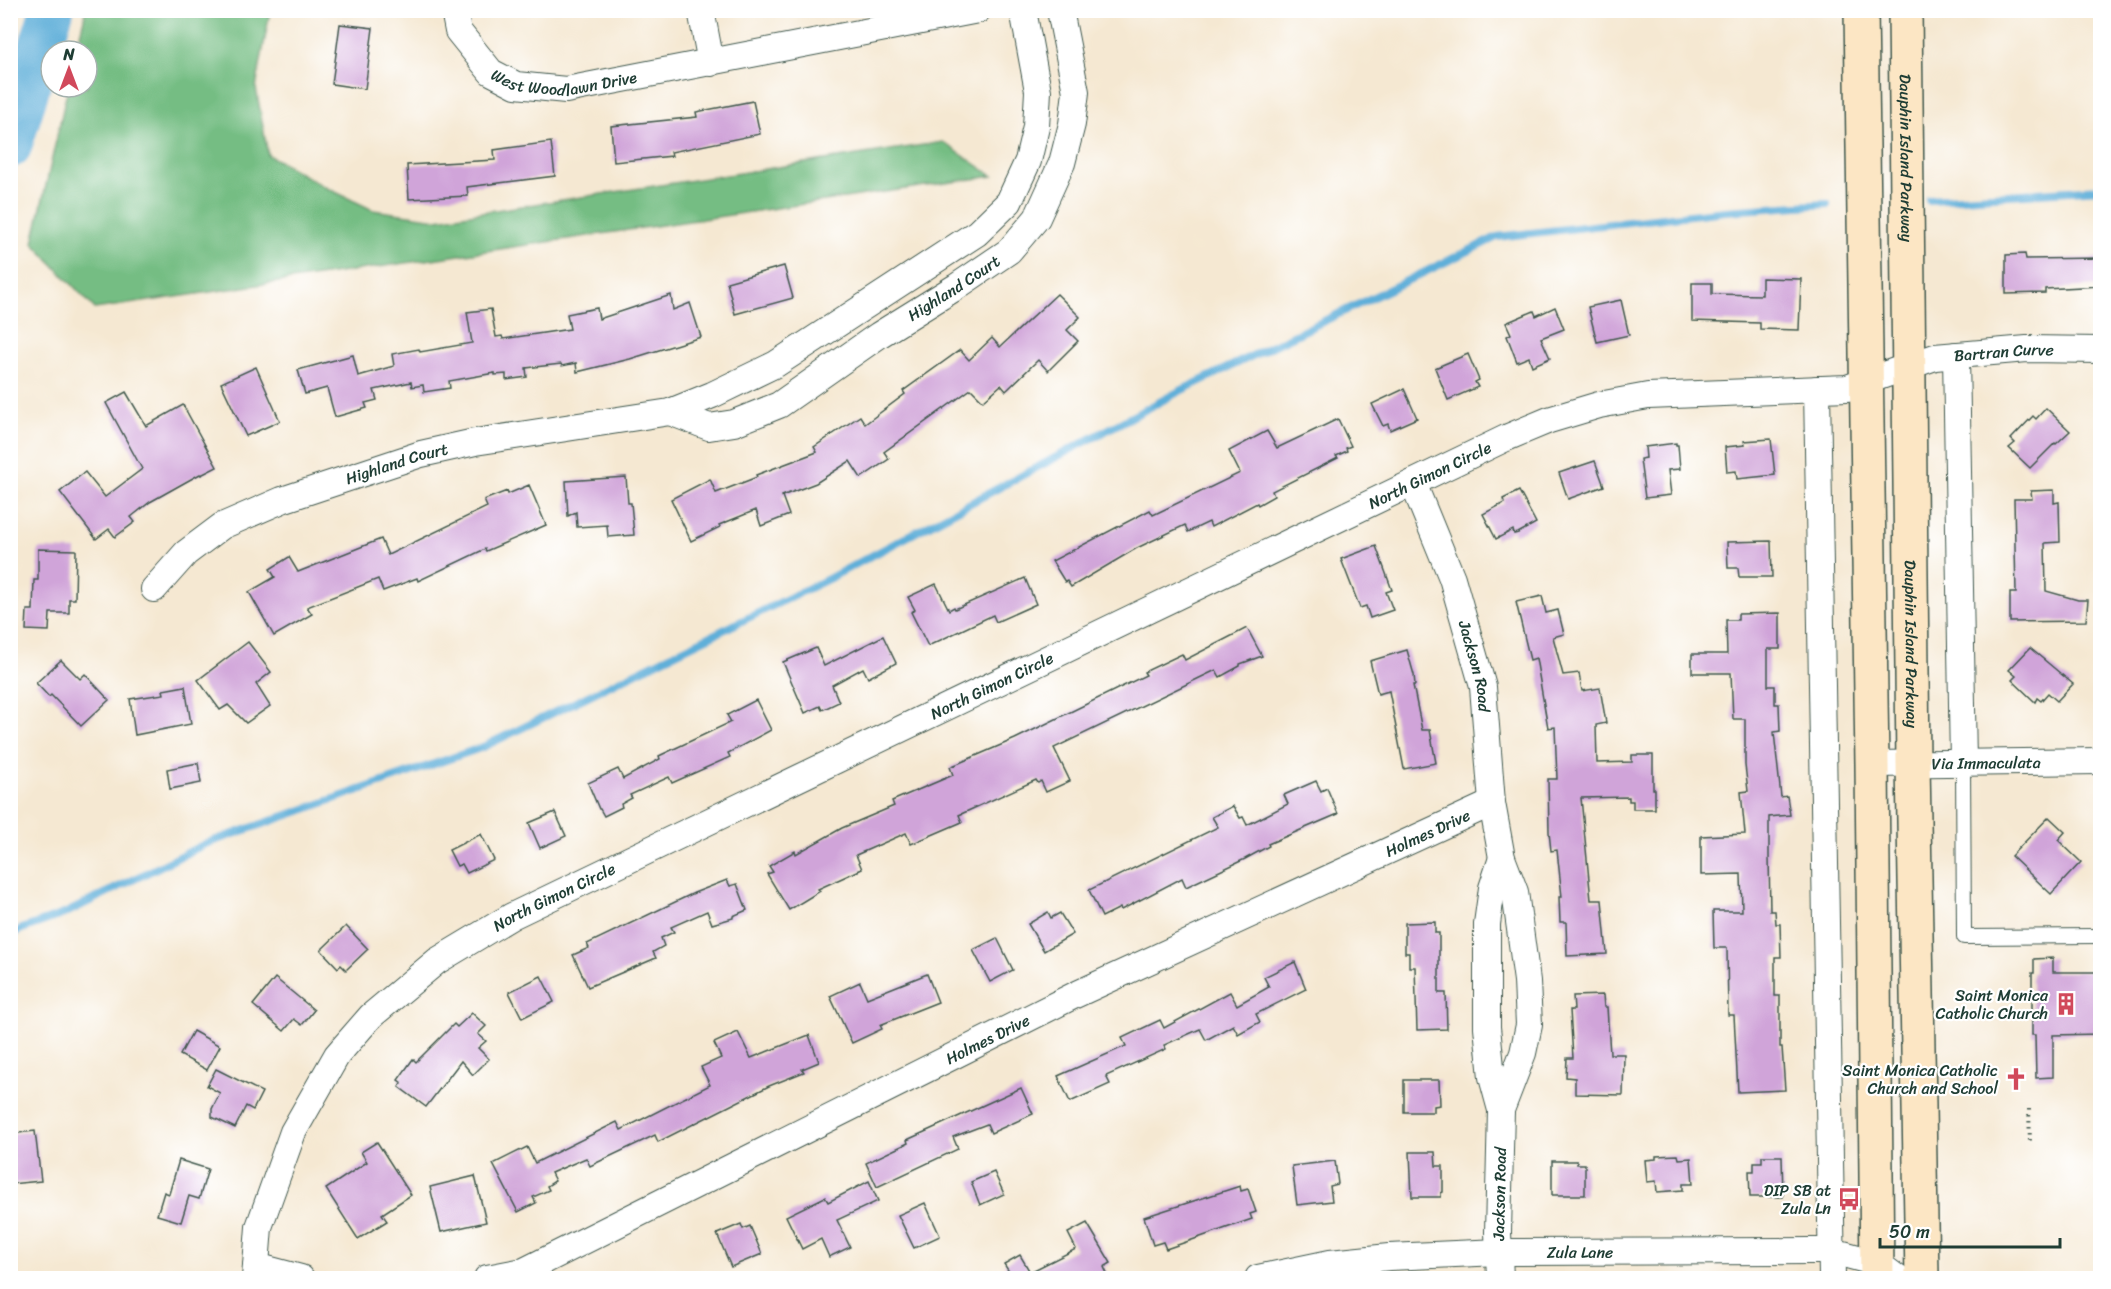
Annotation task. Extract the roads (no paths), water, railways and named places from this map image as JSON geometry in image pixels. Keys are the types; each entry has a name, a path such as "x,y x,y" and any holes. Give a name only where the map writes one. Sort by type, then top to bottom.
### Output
{"main road":[{"path":"1861,10 1872,764 1883,1273"},
{"name":"Dauphin Island Parkway","path":"1905,10 1922,1278"}],"street":[{"name":"West Woodlawn Drive","path":"454,10 458,31 491,72 516,85 566,90 978,10"},
{"path":"701,10 711,63"},
{"name":"Highland Court","path":"154,589 186,553 222,526 282,500 421,454 475,442 670,412 712,395 776,364 977,233 1009,202 1028,161 1036,127 1038,91 1023,10"},
{"name":"Highland Court","path":"670,412 709,427 734,423 779,405 879,335 1009,251 1037,218 1062,163 1072,124 1076,92 1060,10"},
{"name":"Bartran Curve","path":"1909,367 1935,357 1956,355 2027,349 2100,350"},
{"path":"1956,355 1963,763"},
{"name":"North Gimon Circle","path":"255,1272 259,1227 293,1132 337,1055 371,1016 437,962 512,916 1413,483 1549,420 1599,405 1648,396 1847,388 1909,367"},
{"path":"1817,389 1832,1278"},
{"name":"Jackson Road","path":"1413,483 1452,578 1483,687 1492,802 1502,858 1515,892 1527,981 1528,1025 1523,1053 1501,1110"},
{"name":"Via Immaculata","path":"1872,764 2100,761"},
{"name":"Holmes Drive","path":"487,1278 556,1267 1075,995 1492,802"},
{"name":"Jackson Road","path":"1500,1278 1501,1110 1492,1077 1487,1027 1487,924 1492,888 1502,858"},
{"name":"Zula Lane","path":"1258,1278 1342,1262 1389,1257 1499,1252 1832,1251 1883,1273"},
{"path":"255,1272 301,1278"}],"lane":[{"path":"1963,763 1964,937 2100,936"}],"waterway":[{"path":"10,146 52,10"},
{"path":"1929,200 2100,189"},
{"path":"10,935 64,914 205,844 483,747 830,578 1180,391 1497,237 1725,211 1827,204"}],"place":[{"name":"Saint Monica Catholic Church","path":"2066,1004"},
{"name":"Saint Monica Catholic Church and School","path":"2016,1079"},
{"name":"DIP SB at Zula Ln","path":"1849,1199"}]}
